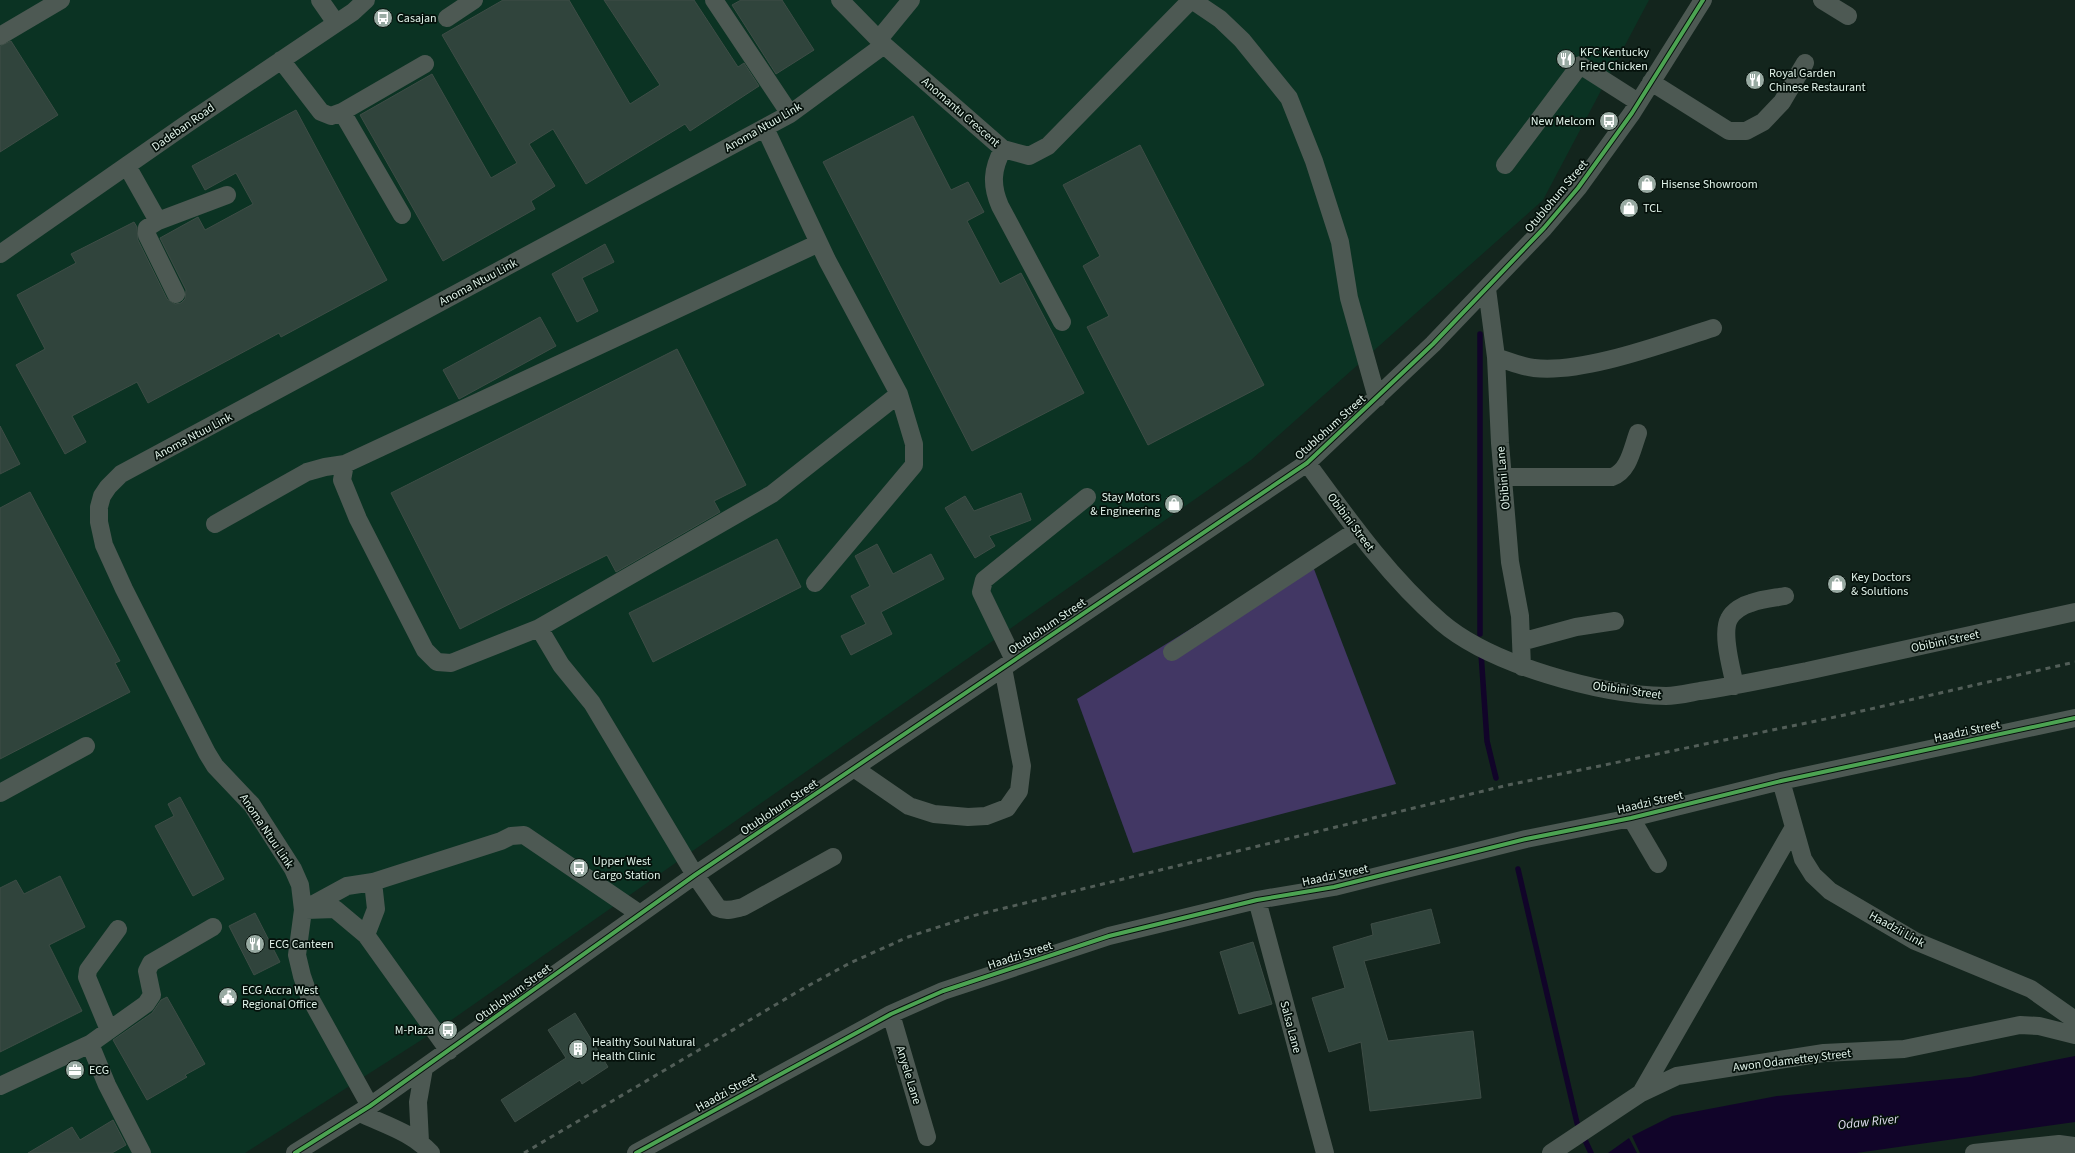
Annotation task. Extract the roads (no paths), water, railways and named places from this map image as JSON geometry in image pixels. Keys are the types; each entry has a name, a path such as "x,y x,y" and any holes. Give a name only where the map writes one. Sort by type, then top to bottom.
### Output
{"street":[{"path":"0,36 61,0"},
{"path":"320,0 336,23"},
{"name":"Dadeban Road","path":"0,254 336,23 366,0"},
{"path":"447,18 474,0"},
{"path":"714,0 790,114"},
{"name":"Anomantu Crescent","path":"840,0 881,42 1003,149 1029,156 1048,146 1191,0"},
{"name":"Anoma Ntuu Link","path":"365,1110 309,996 302,976 297,956 303,910 300,885 293,869 252,805 215,766 207,753 124,589 104,545 98,522 98,512 102,496 121,474 790,114 881,42 911,0"},
{"path":"1191,0 1220,19 1242,40 1288,98 1314,161 1340,242 1349,298 1377,398"},
{"name":"Otublohum Street","path":"295,1153 365,1110 695,875 1307,463 1377,398 1487,289 1544,228 1578,188 1638,102 1703,0"},
{"path":"1822,0 1848,16"},
{"path":"281,60 321,112 331,116 342,112 425,64"},
{"path":"1651,82 1729,131 1746,132 1763,122 1782,102 1805,63"},
{"path":"1505,164 1580,65 1638,102"},
{"path":"342,112 402,215"},
{"path":"764,128 819,243 899,394 914,444 914,465 815,583"},
{"path":"1003,149 996,162 993,190 1000,206 1062,322"},
{"path":"127,166 158,221"},
{"path":"176,294 146,233 148,227 158,221 227,194"},
{"path":"215,524 306,472 345,464 819,243"},
{"name":"Obibini Lane","path":"1487,289 1496,357 1510,562 1520,616 1522,667"},
{"path":"1496,357 1533,368 1546,369 1577,365 1606,360 1713,328"},
{"path":"345,464 342,480 358,519 425,650 437,662 451,663 538,628 772,494 899,394"},
{"path":"1503,477 1612,477 1620,474 1624,469 1638,433"},
{"name":"Obibini Street","path":"1307,463 1356,531 1394,578 1442,623 1466,639 1522,667 1578,682 1626,692 1667,696 1735,686 2075,612"},
{"path":"854,768 910,806 934,814 968,817 986,816 1007,808 1019,791 1022,766 1009,664 981,592 984,580 1087,497"},
{"path":"1172,652 1356,531"},
{"path":"1735,686 1727,642 1728,622 1730,616 1741,607 1753,602 1785,596"},
{"path":"1521,642 1576,627 1615,621"},
{"path":"538,628 561,665 592,703 695,875 718,908 722,910 732,910 754,902 834,857"},
{"name":"Haadzi Street","path":"636,1153 890,1014 943,991 1109,936 1257,900 1334,887 1526,839 1631,818 1781,781 2075,718"},
{"path":"0,793 86,746"},
{"name":"Haadzii Link","path":"1781,781 1803,859 1813,875 1830,891 1915,941 2031,990 2075,1020"},
{"path":"1631,818 1658,864"},
{"path":"1641,1093 1794,827"},
{"path":"303,910 348,886 373,882 502,841 511,836 524,835 640,914"},
{"path":"366,934 376,909 373,882"},
{"name":"Salsa Lane","path":"1257,900 1325,1153"},
{"path":"303,910 335,909 366,934 449,1051"},
{"path":"0,1086 90,1044 146,1004 152,995 147,970 151,963 213,927"},
{"path":"109,1030 87,977 88,970 118,929"},
{"name":"Anyele Lane","path":"890,1014 927,1137"},
{"name":"Awon Odamettey Street","path":"1551,1153 1641,1093 1676,1076 1824,1053 1904,1049 2020,1025 2039,1026 2075,1035"},
{"path":"90,1044 107,1085 142,1153"},
{"path":"424,1068 418,1102 425,1147"},
{"path":"365,1110 425,1147"},
{"path":"1974,1153 2059,1144 2075,1146"}],"water":[{"name":"Odaw River","path":"2075,1056 2075,1122 1856,1153 1640,1153 1632,1136 1672,1116 1777,1096 1970,1077"},
{"path":"1629,1138 1637,1153 1608,1153"}],"waterway":[{"path":"1480,334 1480,634"},
{"path":"1481,653 1487,741 1496,778"},
{"path":"1518,869 1577,1123 1591,1153"}],"railway":[{"path":"524,1153 804,988 850,963 908,937 972,916 1508,785 1840,716 2075,662"}],"place":[{"name":"Casajan","path":"383,18"},
{"name":"KFC Kentucky Fried Chicken","path":"1566,59"},
{"name":"Royal Garden Chinese Restaurant","path":"1755,80"},
{"name":"New Melcom","path":"1609,121"},
{"name":"Hisense Showroom","path":"1647,184"},
{"name":"TCL","path":"1629,208"},
{"name":"Stay Motors & Engineering","path":"1174,504"},
{"name":"Key Doctors & Solutions","path":"1837,584"},
{"name":"Upper West Cargo Station","path":"579,868"},
{"name":"ECG Canteen","path":"255,944"},
{"name":"ECG Accra West Regional Office","path":"228,997"},
{"name":"M-Plaza","path":"448,1030"},
{"name":"Healthy Soul Natural Health Clinic","path":"578,1049"},
{"name":"ECG","path":"75,1070"}]}
